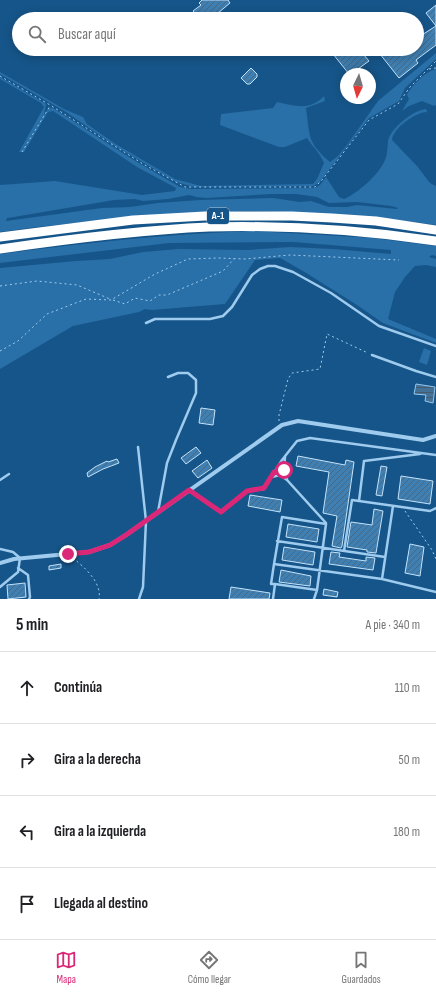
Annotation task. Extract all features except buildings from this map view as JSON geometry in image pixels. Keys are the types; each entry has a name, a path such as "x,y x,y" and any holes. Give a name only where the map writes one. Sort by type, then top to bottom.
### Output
{"highway":[{"name":"A-1","path":"0,237 133,220 205,216 292,216 332,218 376,221 436,230"},
{"name":"A-1","path":"0,249 131,233 231,227 290,228 375,233 436,242"}],"street":[{"path":"0,563 20,558 89,552 110,545 158,513 280,426 298,421 423,440 436,436"}],"lane":[{"path":"146,323 155,319 210,318 223,316 232,307 252,275 260,269 268,266 275,266 293,272 331,293 379,326 436,346"},
{"path":"372,355 436,377"},
{"path":"158,513 167,463 196,393 196,380 188,373 178,373 168,377"},
{"path":"189,490 221,512 247,491 264,488 282,460 298,441 310,438 436,455"},
{"path":"138,447 146,521 143,587 138,599"},
{"path":"359,502 364,461 424,453"},
{"path":"286,455 284,464 287,480"},
{"path":"274,472 285,474"},
{"path":"0,480 9,474"},
{"path":"271,477 280,475 287,480 326,524 320,570 314,599"},
{"path":"344,551 352,500 430,512 435,509"},
{"path":"382,579 393,506"},
{"path":"316,590 271,584 277,541 282,517 326,524"},
{"path":"277,541 385,557"},
{"path":"0,549 13,552 20,558 18,572 0,587"},
{"path":"274,564 382,579 436,592"},
{"path":"18,568 28,575 29,599"},
{"path":"273,599 275,584"}],"path":[{"path":"0,76 50,105 143,164 185,187 315,186 322,180 369,120 398,104 410,87 436,61"},
{"path":"428,69 436,68"},
{"path":"22,152 50,105"},
{"path":"0,351 18,341 47,314 86,299 111,300 155,274 188,259 245,258 290,255 399,260"},
{"path":"0,286 37,281 77,284 111,300 124,304 135,298 150,301 159,295 167,295 223,271 234,258"},
{"path":"280,426 278,415 288,378 292,373 320,369 327,334 372,355"},
{"path":"402,508 424,537 436,559"},
{"path":"68,554 92,574 100,594 99,599"}],"shaded area":[{"path":"436,53 436,59 405,88 399,101 369,118 319,183 313,186 194,187 176,182 112,144 66,112 0,74 0,72 64,109 83,117 87,124 114,143 175,179 201,186 313,184 317,179 324,163 307,138 285,147 279,147 220,125 221,114 273,108 277,102 296,106 308,106 319,101 324,96 325,101 306,108 309,133 313,144 330,162 338,156 347,145 378,101"},
{"path":"436,69 436,105 434,106 422,101 409,106 402,111 409,99 407,95 412,87 423,76"},
{"path":"0,77 46,104 44,115 49,108 53,108 132,159 180,187 191,189 315,188 320,185 326,177 339,197 344,199 355,193 367,183 381,167 386,157 388,141 397,126 409,116 426,109 427,112 411,118 401,126 393,135 392,140 417,166 430,183 436,186 436,225 342,215 295,212 236,211 113,219 0,232 0,185 55,181 142,195 175,191 176,188 137,167 53,111 48,112 24,152 19,152 44,107 41,103 0,79","holes":["296,194 317,197 329,203 357,202 398,208 357,205 347,207 329,207 311,201 300,202 273,198 200,200 130,207 102,208 6,221 7,218 114,200 135,199 143,201 168,199 189,195 206,198"]},
{"path":"252,231 373,238 436,246 436,256 432,255 429,257 436,259 436,267 426,265 415,266 405,277 395,292 388,319 436,339 436,343 383,323 357,305 280,258 255,260 225,304 152,310 145,309 139,312 73,326 0,369 0,268 110,259 143,252 179,249 248,250 290,247 391,254 391,250 293,242 169,243 0,263 0,254 31,250 157,237"},
{"path":"424,348 431,351 427,365 419,362"},
{"path":"416,384 435,387 433,403 425,401 426,395 414,394"}],"route":[{"path":"68,554 89,552 110,545 189,490 221,512 247,491 264,488 274,472 285,474 284,470"}]}
